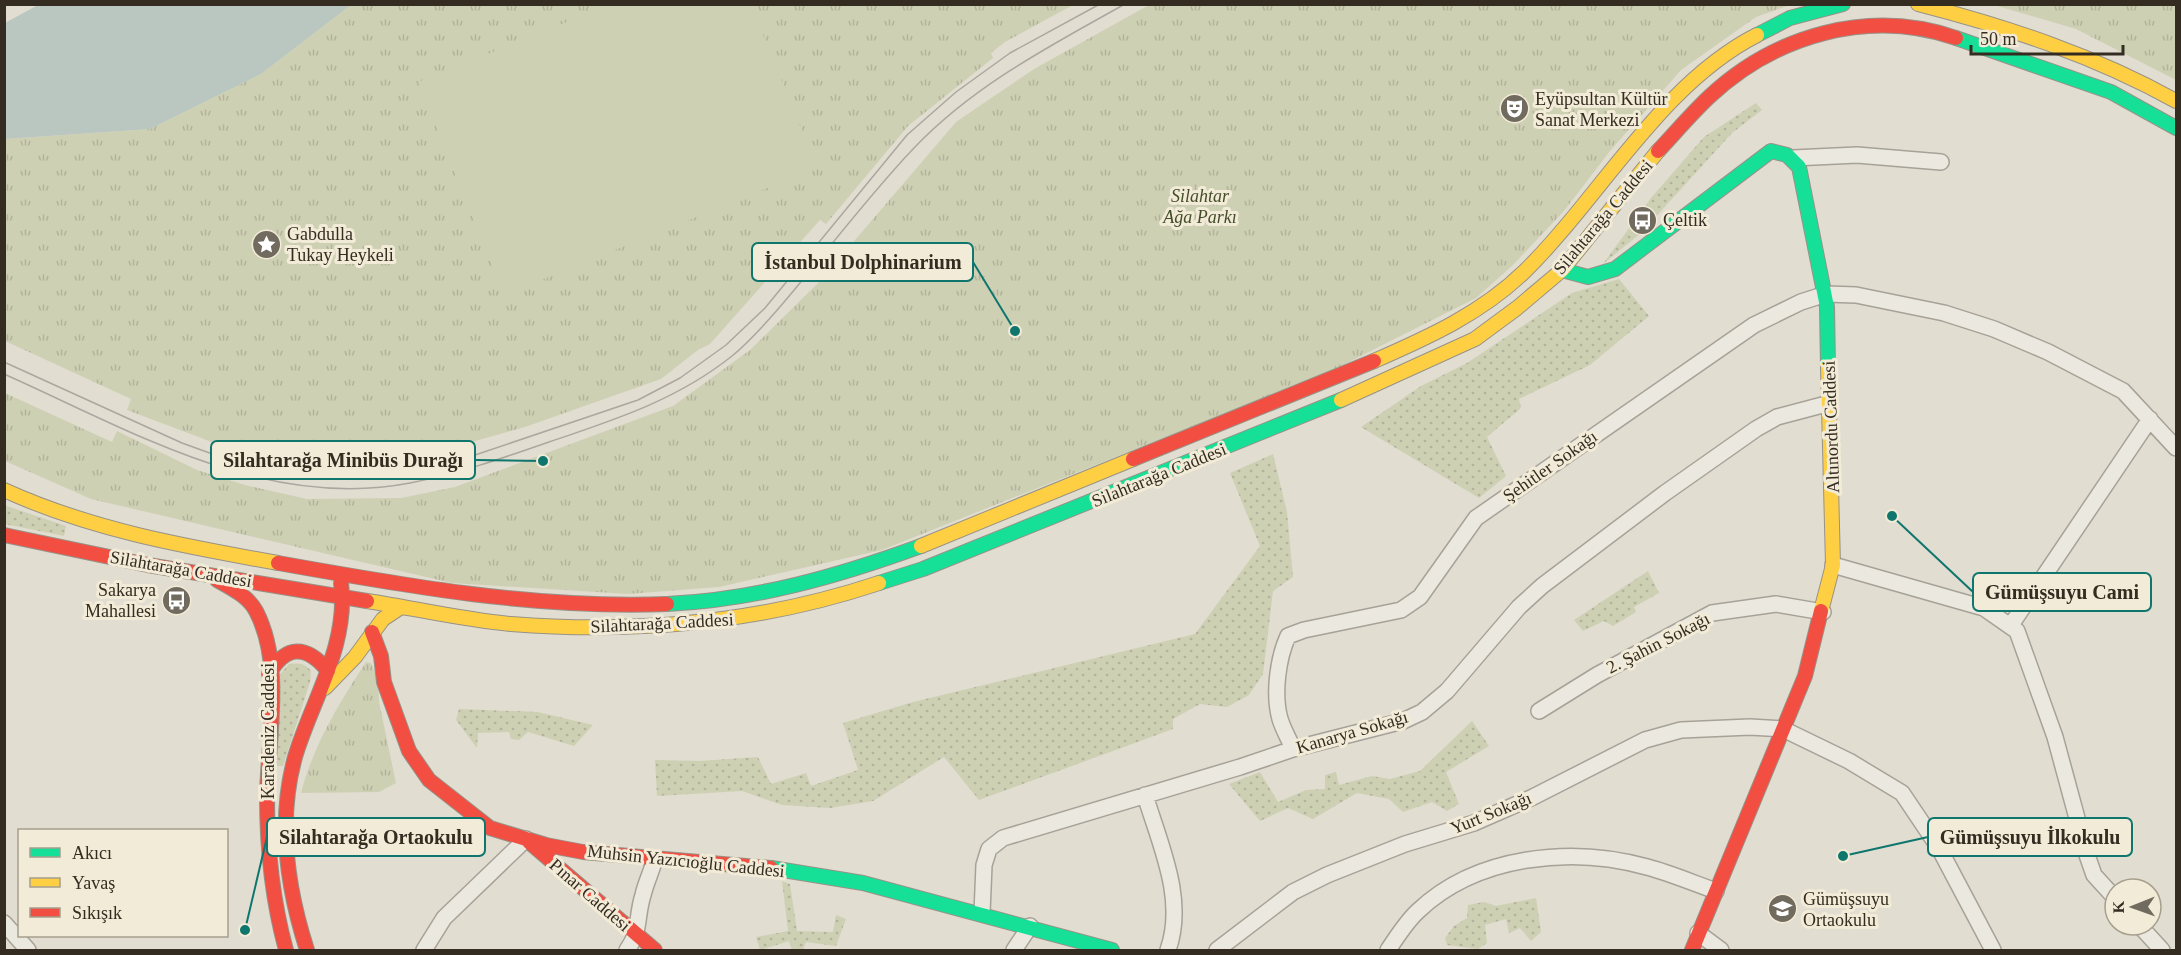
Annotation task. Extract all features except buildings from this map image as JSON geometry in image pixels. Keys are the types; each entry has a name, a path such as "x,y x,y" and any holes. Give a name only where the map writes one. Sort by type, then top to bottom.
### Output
{"main road":[{"name":"Silahtarağa Caddesi","path":"4,490 118,531 331,572 489,597 634,606 690,602 790,586 859,568 930,542 1320,385 1446,329 1473,314 1526,271 1543,253 1650,125 1692,82 1762,32 1794,16 1844,4"},
{"path":"1918,4 1956,13 2117,70 2176,101"},
{"name":"Silahtarağa Caddesi","path":"4,535 148,565 510,624 632,628 727,621 832,599 891,581 978,548 1351,396 1444,354 1498,323 1562,270 1594,227 1650,160 1710,96 1763,57 1796,40 1823,31 1892,26 1944,34 2110,92 2176,128"},
{"path":"1562,270 1580,278 1592,279 1615,269 1762,156 1771,151 1782,152 1793,158"},
{"name":"Altınordu Caddesi","path":"1692,951 1765,778 1804,676 1823,612 1833,565 1826,294 1799,167 1793,158"},
{"path":"331,572 341,584 344,598"},
{"name":"Karadeniz Caddesi","path":"206,573 232,589 255,610 265,639 269,674 269,850 272,890 286,951"},
{"name":"Karadeniz Caddesi","path":"307,951 292,901 286,836 286,800 295,757 328,671 344,598"},
{"path":"318,696 355,657 383,619 401,608"},
{"name":"Muhsin Yazıcıoğlu Caddesi","path":"372,633 381,656 384,682 409,751 429,780 490,828 583,852 763,867 863,883 1030,926 1112,951"},
{"path":"269,674 278,659 298,651 306,651 314,656 328,671"},
{"name":"Pınar Caddesi","path":"526,839 655,951"}],"street":[{"path":"1793,158 1857,155 1941,162"},
{"path":"1826,294 1856,295 1905,303 1994,328 2083,368 2123,391 2176,448"},
{"name":"Şehitler Sokağı","path":"1293,749 1279,717 1277,693 1281,650 1288,636 1304,630 1401,610 1420,597 1476,518 1754,324 1801,302 1826,294"},
{"name":"Kanarya Sokağı","path":"982,913 984,865 989,849 1003,838 1293,749 1403,721 1422,712 1447,691 1518,607 1542,586 1665,493 1756,429 1777,417 1830,403"},
{"path":"2011,625 2150,419"},
{"path":"1833,565 1984,608 2011,625 2023,642 2051,727 2094,875 2103,885"},
{"name":"2. Şahin Sokağı","path":"1539,711 1597,675 1712,613 1776,604 1823,612"},
{"name":"Yurt Sokağı","path":"1217,951 1293,892 1327,875 1405,844 1474,823 1533,797 1645,740 1682,730 1750,727 1783,729"},
{"path":"1783,729 1849,761 1902,793 1939,848 1993,951"},
{"path":"1145,795 1170,877 1175,906 1168,951"},
{"path":"424,951 444,918 526,839"},
{"path":"1388,951 1417,912 1437,896 1492,870 1531,858 1595,857 1646,866 1716,891"},
{"path":"627,951 637,936 643,894 651,876 655,858"},
{"path":"4,923 28,951"},
{"path":"1014,951 1030,926"},
{"path":"1698,933 1721,951"},
{"path":"2150,937 2162,951"}],"green space":[{"path":"351,5 1073,5 1005,42 991,53 993,58 908,126 826,224 820,220 710,344 698,350 661,379 525,427 407,460 347,464 266,458 209,441 127,410 131,399 5,341 5,139 150,129 261,74"},
{"path":"609,5 751,5 817,168 504,295 418,82"},
{"name":"Silahtar Ağa Parkı","path":"1149,5 1790,5 1756,17 1681,70 1610,151 1564,211 1512,266 1476,298 1329,372 882,550 719,587 628,594 452,583 91,499 5,461 5,393 112,442 117,431 197,470 245,485 307,499 401,498 455,487 673,406 750,350 820,281 956,122 1034,69"},
{"path":"1994,5 2176,5 2176,80 2076,29"},
{"path":"1756,103 1762,110 1732,133 1641,233 1603,264 1651,198 1704,137"},
{"path":"1619,279 1649,316 1590,365 1519,399 1521,408 1487,437 1506,476 1479,498 1361,427 1421,386 1467,363 1572,293"},
{"path":"1273,454 1287,512 1293,577 1273,591 1263,674 1249,695 1227,707 1200,704 1173,719 1173,729 979,800 944,757 873,801 830,808 782,805 742,791 657,796 655,760 700,761 758,757 771,784 806,773 811,786 858,770 843,723 913,702 1195,634 1260,546 1230,473"},
{"path":"4,505 66,526 64,536 5,524"},
{"path":"1648,571 1659,593 1634,607 1636,612 1613,626 1604,621 1583,631 1574,620"},
{"path":"366,662 371,663 378,680 379,702 396,783 379,792 301,793 312,758 328,725"},
{"path":"289,664 301,664 309,668 310,682 283,766 276,766 280,674"},
{"path":"459,709 538,712 593,725 574,746 528,732 519,740 511,739 509,732 478,733 477,748 456,720"},
{"path":"1472,721 1489,746 1446,772 1459,804 1447,811 1432,802 1403,812 1389,799 1357,793 1313,819 1288,808 1260,821 1229,784 1260,772 1278,802 1306,790 1325,789 1325,775 1336,772 1339,785 1372,776 1390,779 1420,771"},
{"path":"782,881 790,884 797,931 833,932 836,915 846,919 836,946 806,942 803,950 792,950 789,941 760,950 756,937 788,931"},
{"path":"1536,898 1541,932 1531,941 1520,928 1509,933 1506,919 1485,925 1487,943 1478,949 1447,945 1445,938 1454,926 1467,918 1468,905 1484,902 1496,906"}],"shaded area":[{"path":"38,5 351,5 261,74 150,129 5,139 5,23"}],"tram line":[{"path":"4,362 182,443 240,464 296,475 352,478 406,473 469,457 638,400 680,378 726,345 765,308 907,135 956,92 1010,53 1100,4"},
{"path":"4,374 150,441 252,476 303,486 356,489 410,483 497,460 597,425 667,397 732,356 765,324 883,182 937,125 1014,68 1125,4"}],"traffic: fast":[{"path":"1757,35 1790,18 1843,4"},
{"path":"1956,38 2111,92 2176,128"},
{"path":"1562,270 1588,277 1615,269 1771,151 1787,155 1799,167 1827,307 1828,367"},
{"path":"879,583 923,569 1341,400"},
{"path":"667,604 700,602 796,585 921,546"},
{"path":"771,868 863,883 1112,950"}],"traffic: slow":[{"path":"1918,4 2050,44 2114,70 2176,101"},
{"path":"1374,361 1454,323 1508,286 1553,241 1661,111 1723,56 1757,35"},
{"path":"1341,400 1475,339 1517,308 1562,270 1658,151"},
{"path":"1821,611 1833,565 1828,367"},
{"path":"921,546 1133,459"},
{"path":"4,490 37,504 104,526 173,543 278,563"},
{"path":"367,601 511,624 558,627 652,626 698,622 789,608 879,583"},
{"path":"325,688 355,657 383,619 401,607"}],"traffic: jam":[{"path":"1658,151 1702,103 1735,75 1763,57 1793,43 1825,33 1857,27 1890,26 1923,29 1956,38"},
{"path":"1133,459 1374,361"},
{"path":"4,535 148,565 367,601"},
{"path":"278,563 471,594 569,603 667,604"},
{"path":"217,580 239,593 253,606 265,632 270,655 272,702 267,796 268,835 271,874 286,950"},
{"path":"307,950 290,879 286,806 295,757 327,672 340,628 341,583"},
{"path":"1692,950 1805,676 1821,611"},
{"path":"372,632 381,656 384,682 409,751 429,780 490,828 546,845 583,852 771,868"},
{"path":"269,674 282,657 297,652 312,656 328,671"},
{"path":"529,842 655,950"}],"place":[{"name":"Eyüpsultan Kültür Sanat Merkezi","path":"1514,109"},
{"name":"Çeltik","path":"1642,220"},
{"name":"Gabdulla Tukay Heykeli","path":"266,244"},
{"name":"İstanbul Dolphinarium","path":"1015,331"},
{"name":"Silahtarağa Minibüs Durağı","path":"543,461"},
{"name":"Gümüşsuyu Cami","path":"1892,516"},
{"name":"Sakarya Mahallesi","path":"177,600"},
{"name":"Gümüşsuyu İlkokulu","path":"1843,856"},
{"name":"Gümüşsuyu Ortaokulu","path":"1782,909"},
{"name":"Silahtarağa Ortaokulu","path":"245,930"}]}
